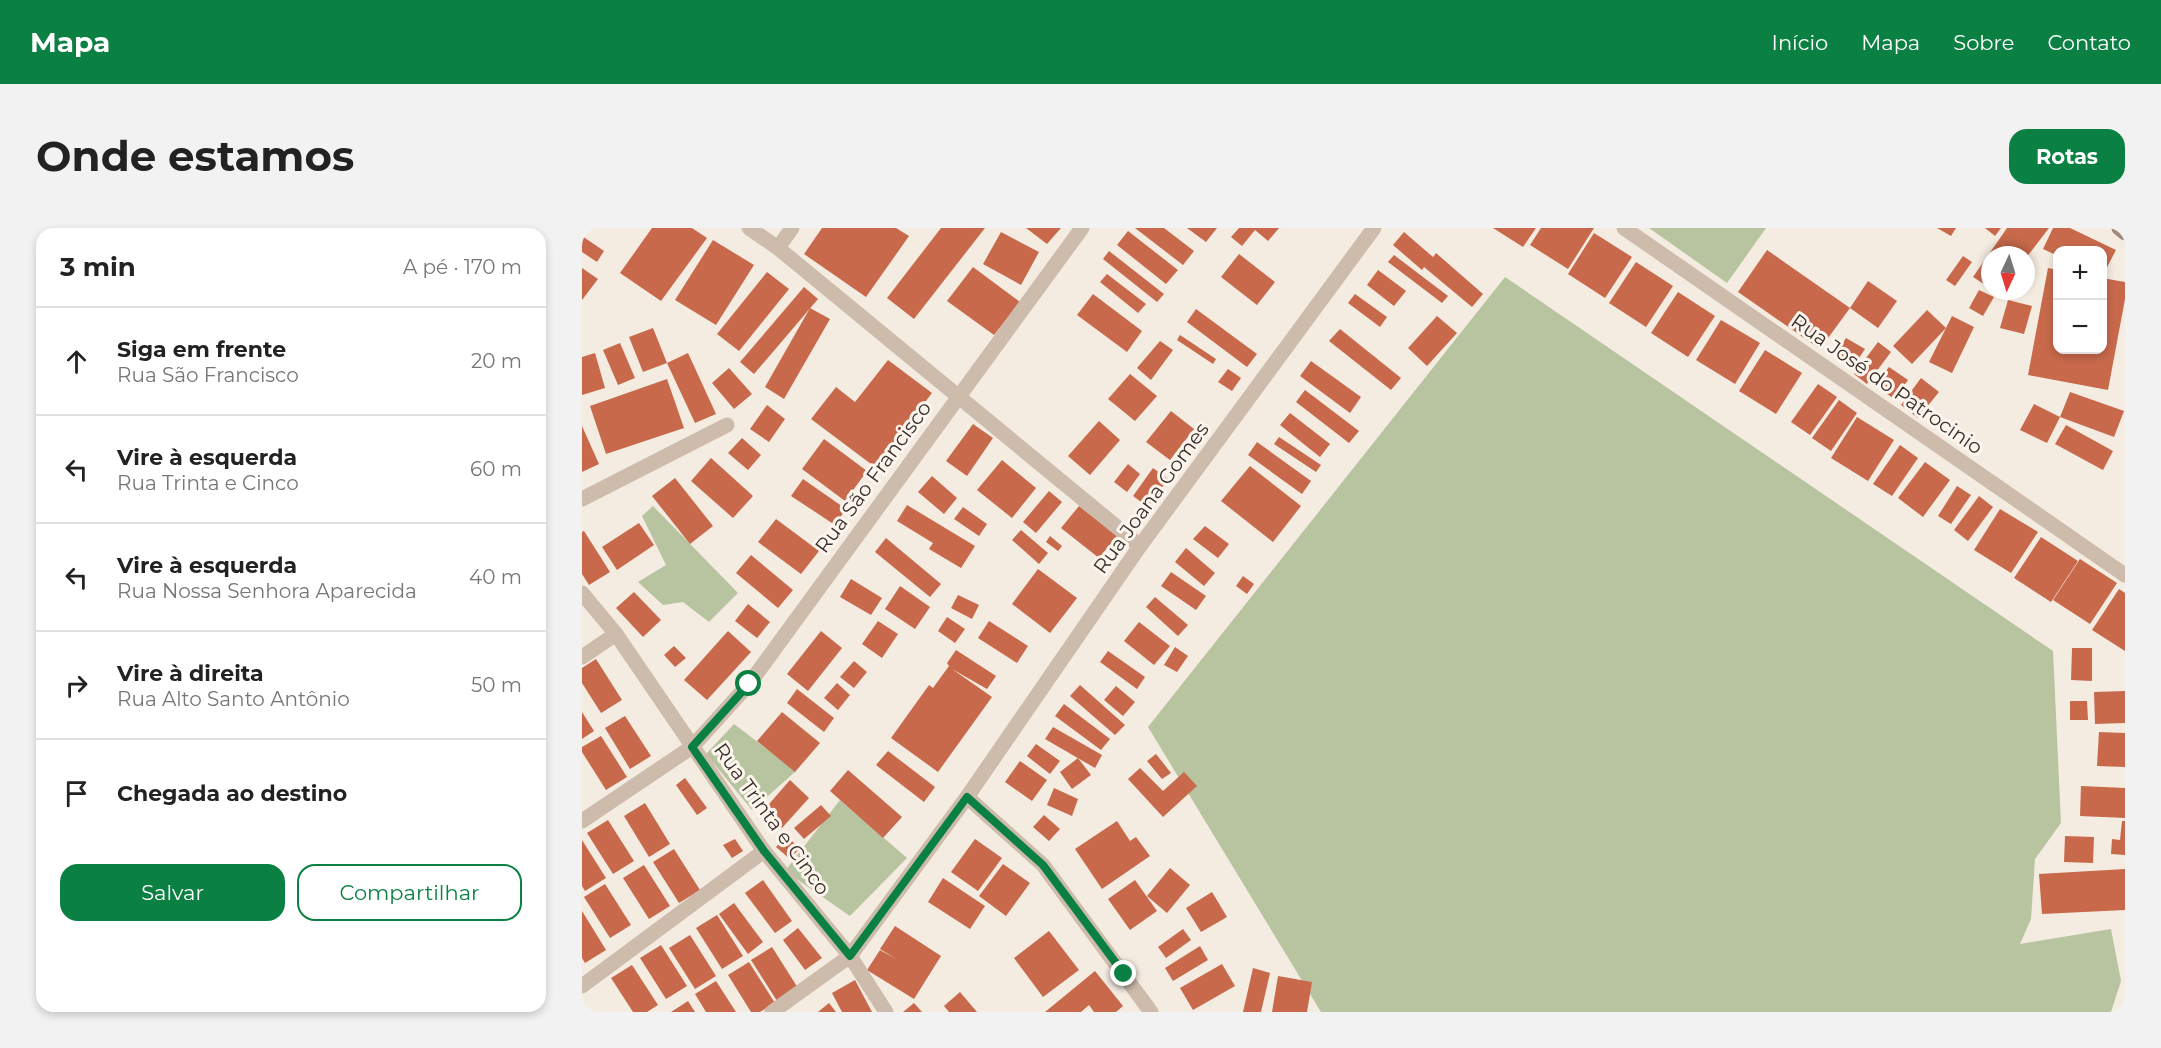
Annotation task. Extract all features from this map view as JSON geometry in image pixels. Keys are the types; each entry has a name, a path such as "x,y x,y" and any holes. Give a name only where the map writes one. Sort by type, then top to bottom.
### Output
{"street":[{"path":"749,228 778,248 1140,546"},
{"path":"778,248 792,228"},
{"name":"Rua São Francisco","path":"582,821 692,747 749,684 1082,228"},
{"name":"Rua Joana Gomes","path":"772,1012 850,956 967,797 1140,546 1374,228"},
{"name":"Rua José do Patrocinio","path":"1624,228 2125,575"},
{"path":"2119,228 2125,232"},
{"path":"582,499 728,425"},
{"name":"Rua Trinta e Cinco","path":"582,592 616,634 764,851 850,956 886,1012"},
{"path":"582,657 616,634"},
{"path":"967,797 1043,865 1151,1012"},
{"path":"582,986 764,851"}],"green space":[{"path":"1649,228 1766,228 1727,283"},
{"path":"1505,277 2053,651 2061,823 2035,859 2031,919 2020,944 2111,929 2121,981 2111,1012 1321,1012 1148,727"},
{"path":"653,506 738,593 709,622 683,602 663,605 638,582 666,565 642,516"},
{"path":"734,724 796,771 752,810 706,754"},
{"path":"840,800 907,858 850,916 785,871"}],"building":[{"path":"652,228 692,228 707,238 661,301 620,273"},
{"path":"822,228 896,228 909,236 866,297 804,254"},
{"path":"941,228 985,228 914,319 887,298"},
{"path":"1026,228 1061,228 1047,244"},
{"path":"1135,228 1164,228 1194,251 1183,265"},
{"path":"1187,228 1217,228 1206,242"},
{"path":"1239,228 1279,228 1268,241 1255,230 1242,246 1231,237"},
{"path":"1493,228 1536,228 1523,247"},
{"path":"1541,228 1594,228 1568,269 1530,245"},
{"path":"1937,228 1956,228 1951,236"},
{"path":"1985,228 2001,228 1995,236"},
{"path":"2007,228 2049,228 2035,246 1995,246"},
{"path":"2053,228 2070,228 2116,250 2107,267 2107,246 2053,246 2053,254 2043,249"},
{"path":"1128,231 1178,270 1166,284 1117,245"},
{"path":"1001,232 1039,252 1021,285 983,264"},
{"path":"1404,232 1433,257 1436,253 1483,294 1472,307 1424,267 1422,270 1393,245"},
{"path":"1594,233 1632,257 1605,298 1568,274"},
{"path":"582,236 604,251 597,262 582,252"},
{"path":"713,240 754,265 716,325 675,300"},
{"path":"1767,250 1850,308 1820,349 1738,292"},
{"path":"1109,251 1164,294 1157,302 1103,259"},
{"path":"1239,254 1275,282 1257,305 1221,277"},
{"path":"1394,255 1448,296 1442,303 1388,262"},
{"path":"1963,256 1972,262 1955,286 1946,280"},
{"path":"1636,262 1673,286 1646,327 1609,303"},
{"path":"1981,265 1981,282 1973,277"},
{"path":"973,267 1020,302 994,335 947,301"},
{"path":"582,268 598,279 582,300"},
{"path":"2048,268 2053,269 2053,354 2107,354 2107,279 2125,282 2125,299 2108,390 2028,375"},
{"path":"1378,270 1406,291 1394,306 1367,285"},
{"path":"767,272 789,289 739,351 717,334"},
{"path":"1107,274 1146,304 1138,313 1100,282"},
{"path":"1868,281 1897,301 1878,328 1850,308"},
{"path":"804,287 818,299 754,374 740,362"},
{"path":"1979,290 1981,300 1992,300 1983,316 1969,308"},
{"path":"1678,292 1715,316 1688,357 1651,333"},
{"path":"1093,294 1142,331 1127,352 1077,315"},
{"path":"1355,294 1387,317 1380,327 1348,303"},
{"path":"2008,300 2032,306 2024,334 2000,328"},
{"path":"810,308 830,319 784,399 765,387"},
{"path":"1196,309 1257,354 1247,367 1187,322"},
{"path":"1927,310 1946,328 1912,364 1893,346"},
{"path":"1437,316 1457,333 1427,366 1408,348"},
{"path":"1952,316 1974,327 1952,373 1929,362"},
{"path":"1721,320 1760,343 1735,384 1696,360"},
{"path":"653,328 667,363 643,372 629,337"},
{"path":"1340,329 1401,378 1391,390 1329,341"},
{"path":"1180,335 1216,359 1213,364 1177,340"},
{"path":"1846,338 1865,349 1855,364 1837,353"},
{"path":"1160,341 1173,350 1151,380 1137,368"},
{"path":"1878,342 1891,352 1867,384 1854,374"},
{"path":"620,343 635,378 618,385 603,350"},
{"path":"1765,350 1802,373 1776,414 1739,391"},
{"path":"595,353 605,388 582,395 582,357"},
{"path":"688,353 716,414 695,423 667,363"},
{"path":"888,360 932,393 875,467 811,419 836,387 855,402"},
{"path":"1311,361 1361,397 1350,413 1300,376"},
{"path":"1889,367 1908,380 1894,399 1875,385"},
{"path":"729,368 752,394 734,409 712,383"},
{"path":"1228,369 1241,378 1232,391 1218,382"},
{"path":"1130,374 1157,396 1135,421 1108,399"},
{"path":"1921,378 1939,392 1918,418 1901,405"},
{"path":"667,379 684,428 606,454 590,406"},
{"path":"1818,384 1837,397 1810,435 1791,422"},
{"path":"1305,390 1359,431 1349,443 1296,402"},
{"path":"2070,392 2124,411 2114,437 2060,417"},
{"path":"1839,400 1857,413 1831,451 1812,438"},
{"path":"2034,404 2060,417 2047,443 2020,430"},
{"path":"767,405 785,419 769,442 750,429"},
{"path":"1171,411 1194,429 1170,460 1146,442"},
{"path":"1290,413 1330,444 1320,457 1280,425"},
{"path":"1857,417 1894,440 1868,481 1831,458"},
{"path":"1099,421 1120,440 1090,475 1068,456"},
{"path":"973,424 993,438 967,476 946,461"},
{"path":"2066,425 2113,451 2103,470 2055,444"},
{"path":"582,426 599,464 582,472"},
{"path":"1279,437 1321,465 1316,472 1274,444"},
{"path":"742,438 761,455 748,470 728,453"},
{"path":"824,439 867,471 845,501 802,469"},
{"path":"1257,442 1311,481 1302,494 1248,455"},
{"path":"1900,445 1918,458 1892,496 1873,484"},
{"path":"711,458 753,496 733,518 691,481"},
{"path":"1002,460 1036,488 1012,518 977,490"},
{"path":"1925,462 1950,480 1923,517 1898,498"},
{"path":"1128,464 1140,474 1127,492 1114,482"},
{"path":"1250,466 1301,506 1273,542 1221,501"},
{"path":"1153,468 1168,479 1148,507 1133,496"},
{"path":"932,476 957,498 944,514 918,492"},
{"path":"675,478 713,526 690,544 652,496"},
{"path":"803,479 846,509 835,525 791,496"},
{"path":"1957,486 1971,495 1951,524 1938,516"},
{"path":"1049,491 1062,502 1036,533 1023,522"},
{"path":"1979,496 1993,507 1968,541 1954,530"},
{"path":"907,505 975,546 961,568 929,549 933,543 897,521"},
{"path":"1079,506 1117,536 1099,558 1061,528"},
{"path":"963,507 987,524 979,536 954,519"},
{"path":"2000,509 2038,532 2011,573 1974,550"},
{"path":"776,519 819,551 801,574 758,542"},
{"path":"639,523 654,545 617,570 602,547"},
{"path":"1205,526 1229,544 1218,558 1193,539"},
{"path":"1021,530 1048,553 1039,564 1012,540"},
{"path":"584,531 610,572 589,585 582,574 582,532"},
{"path":"1050,536 1062,546 1058,551 1046,542"},
{"path":"2041,537 2078,561 2051,602 2014,578"},
{"path":"886,538 941,584 930,597 875,552"},
{"path":"1186,548 1215,573 1204,586 1175,562"},
{"path":"751,555 793,590 778,608 736,573"},
{"path":"2080,559 2117,583 2090,624 2053,600"},
{"path":"1038,569 1077,598 1050,633 1012,604"},
{"path":"1171,572 1206,596 1196,610 1161,586"},
{"path":"1243,576 1254,584 1247,594 1236,586"},
{"path":"851,579 882,598 871,615 840,597"},
{"path":"900,586 930,607 915,629 885,609"},
{"path":"2119,589 2125,593 2125,651 2092,630"},
{"path":"634,592 661,620 643,637 616,608"},
{"path":"958,595 979,605 972,619 951,608"},
{"path":"1155,597 1188,625 1178,636 1146,607"},
{"path":"748,604 770,622 757,638 735,621"},
{"path":"947,617 965,629 955,643 938,631"},
{"path":"878,621 898,634 882,658 862,644"},
{"path":"989,621 1028,646 1017,663 978,638"},
{"path":"1139,622 1170,646 1154,665 1124,641"},
{"path":"728,631 751,652 707,700 684,680"},
{"path":"821,631 842,648 808,691 787,674"},
{"path":"674,646 686,658 675,667 664,655"},
{"path":"1175,647 1188,656 1177,672 1164,665"},
{"path":"2072,648 2092,648 2092,681 2071,680"},
{"path":"956,650 996,676 987,689 952,669 992,697 938,772 891,738 929,685 933,688 949,666 947,663"},
{"path":"1108,651 1145,677 1137,689 1100,662"},
{"path":"596,659 622,700 601,713 582,683 582,668"},
{"path":"854,661 867,672 854,688 840,677"},
{"path":"837,683 850,695 838,710 824,698"},
{"path":"1080,685 1125,725 1115,735 1070,696"},
{"path":"1116,686 1135,702 1123,716 1104,700"},
{"path":"797,689 834,718 824,732 787,703"},
{"path":"2125,691 2125,723 2095,724 2094,692"},
{"path":"2070,701 2087,701 2088,720 2070,720"},
{"path":"1064,704 1110,739 1101,750 1055,716"},
{"path":"582,712 594,731 582,739"},
{"path":"782,712 820,743 795,772 757,741"},
{"path":"625,716 651,756 630,769 605,728"},
{"path":"1053,727 1102,755 1095,768 1045,739"},
{"path":"2099,732 2125,733 2125,767 2097,766"},
{"path":"601,736 627,777 606,790 582,752 582,747"},
{"path":"1036,744 1060,761 1050,774 1027,756"},
{"path":"888,751 935,787 924,802 876,765"},
{"path":"1156,754 1171,773 1162,779 1147,761"},
{"path":"1078,758 1091,775 1072,789 1060,772"},
{"path":"1020,761 1047,780 1032,801 1005,782"},
{"path":"1140,768 1163,791 1184,772 1197,786 1163,817 1128,779"},
{"path":"848,770 902,817 883,838 830,791"},
{"path":"685,778 707,808 697,815 676,785"},
{"path":"790,780 809,798 782,828 763,811"},
{"path":"2081,786 2125,788 2125,818 2080,816"},
{"path":"1054,788 1078,799 1072,816 1047,805"},
{"path":"645,803 670,844 649,857 624,816"},
{"path":"821,805 831,816 804,839 794,828"},
{"path":"1044,815 1060,829 1049,841 1033,827"},
{"path":"608,820 634,861 613,874 587,833"},
{"path":"1117,821 1130,841 1136,837 1150,856 1102,889 1075,849"},
{"path":"2122,821 2125,821 2125,855 2111,854 2112,839 2120,840"},
{"path":"786,836 800,848 790,859 776,847"},
{"path":"2065,836 2094,837 2093,863 2064,862"},
{"path":"735,839 743,851 732,858 723,845"},
{"path":"975,839 1002,858 978,891 951,872"},
{"path":"582,840 606,878 585,891 582,886"},
{"path":"674,849 700,890 679,903 653,862"},
{"path":"1003,864 1030,883 1006,916 979,896"},
{"path":"644,865 670,906 649,919 623,878"},
{"path":"1170,868 1190,885 1167,913 1147,896"},
{"path":"2125,869 2125,910 2042,914 2039,874"},
{"path":"943,878 985,906 970,929 928,902"},
{"path":"763,880 792,921 775,933 745,893"},
{"path":"1135,880 1157,911 1130,930 1108,899"},
{"path":"605,884 631,925 610,938 584,897"},
{"path":"1212,892 1227,917 1201,932 1186,908"},
{"path":"734,903 763,942 748,954 719,914"},
{"path":"582,911 606,950 585,963 582,958"},
{"path":"717,915 743,956 722,969 696,928"},
{"path":"895,926 941,956 914,999 867,970 880,950 896,959 880,949"},
{"path":"798,928 822,958 805,970 783,940"},
{"path":"1183,929 1191,940 1166,958 1158,947"},
{"path":"1049,931 1079,970 1043,997 1014,958"},
{"path":"690,935 716,976 695,989 669,948"},
{"path":"661,945 687,986 666,999 640,958"},
{"path":"1200,946 1208,960 1173,981 1165,968"},
{"path":"772,947 798,988 777,1001 751,960"},
{"path":"749,962 775,1003 760,1012 751,1012 728,975"},
{"path":"1222,964 1235,986 1193,1010 1180,988"},
{"path":"632,965 658,1005 647,1012 633,1012 611,978"},
{"path":"1253,968 1270,973 1261,1012 1243,1012"},
{"path":"1095,971 1123,1006 1116,1012 1094,1012 1089,1005 1081,1012 1045,1012"},
{"path":"1278,976 1312,982 1307,1012 1272,1012"},
{"path":"855,980 872,1012 842,1012 832,993"},
{"path":"716,981 736,1012 706,1012 695,994"},
{"path":"960,992 977,1012 949,1012 944,1006"},
{"path":"688,1001 695,1012 671,1012"},
{"path":"829,1003 836,1012 818,1012"},
{"path":"914,1003 922,1012 903,1012"}],"route":[{"path":"749,684 692,747 764,851 850,956 967,797 1043,865 1124,974"}]}
